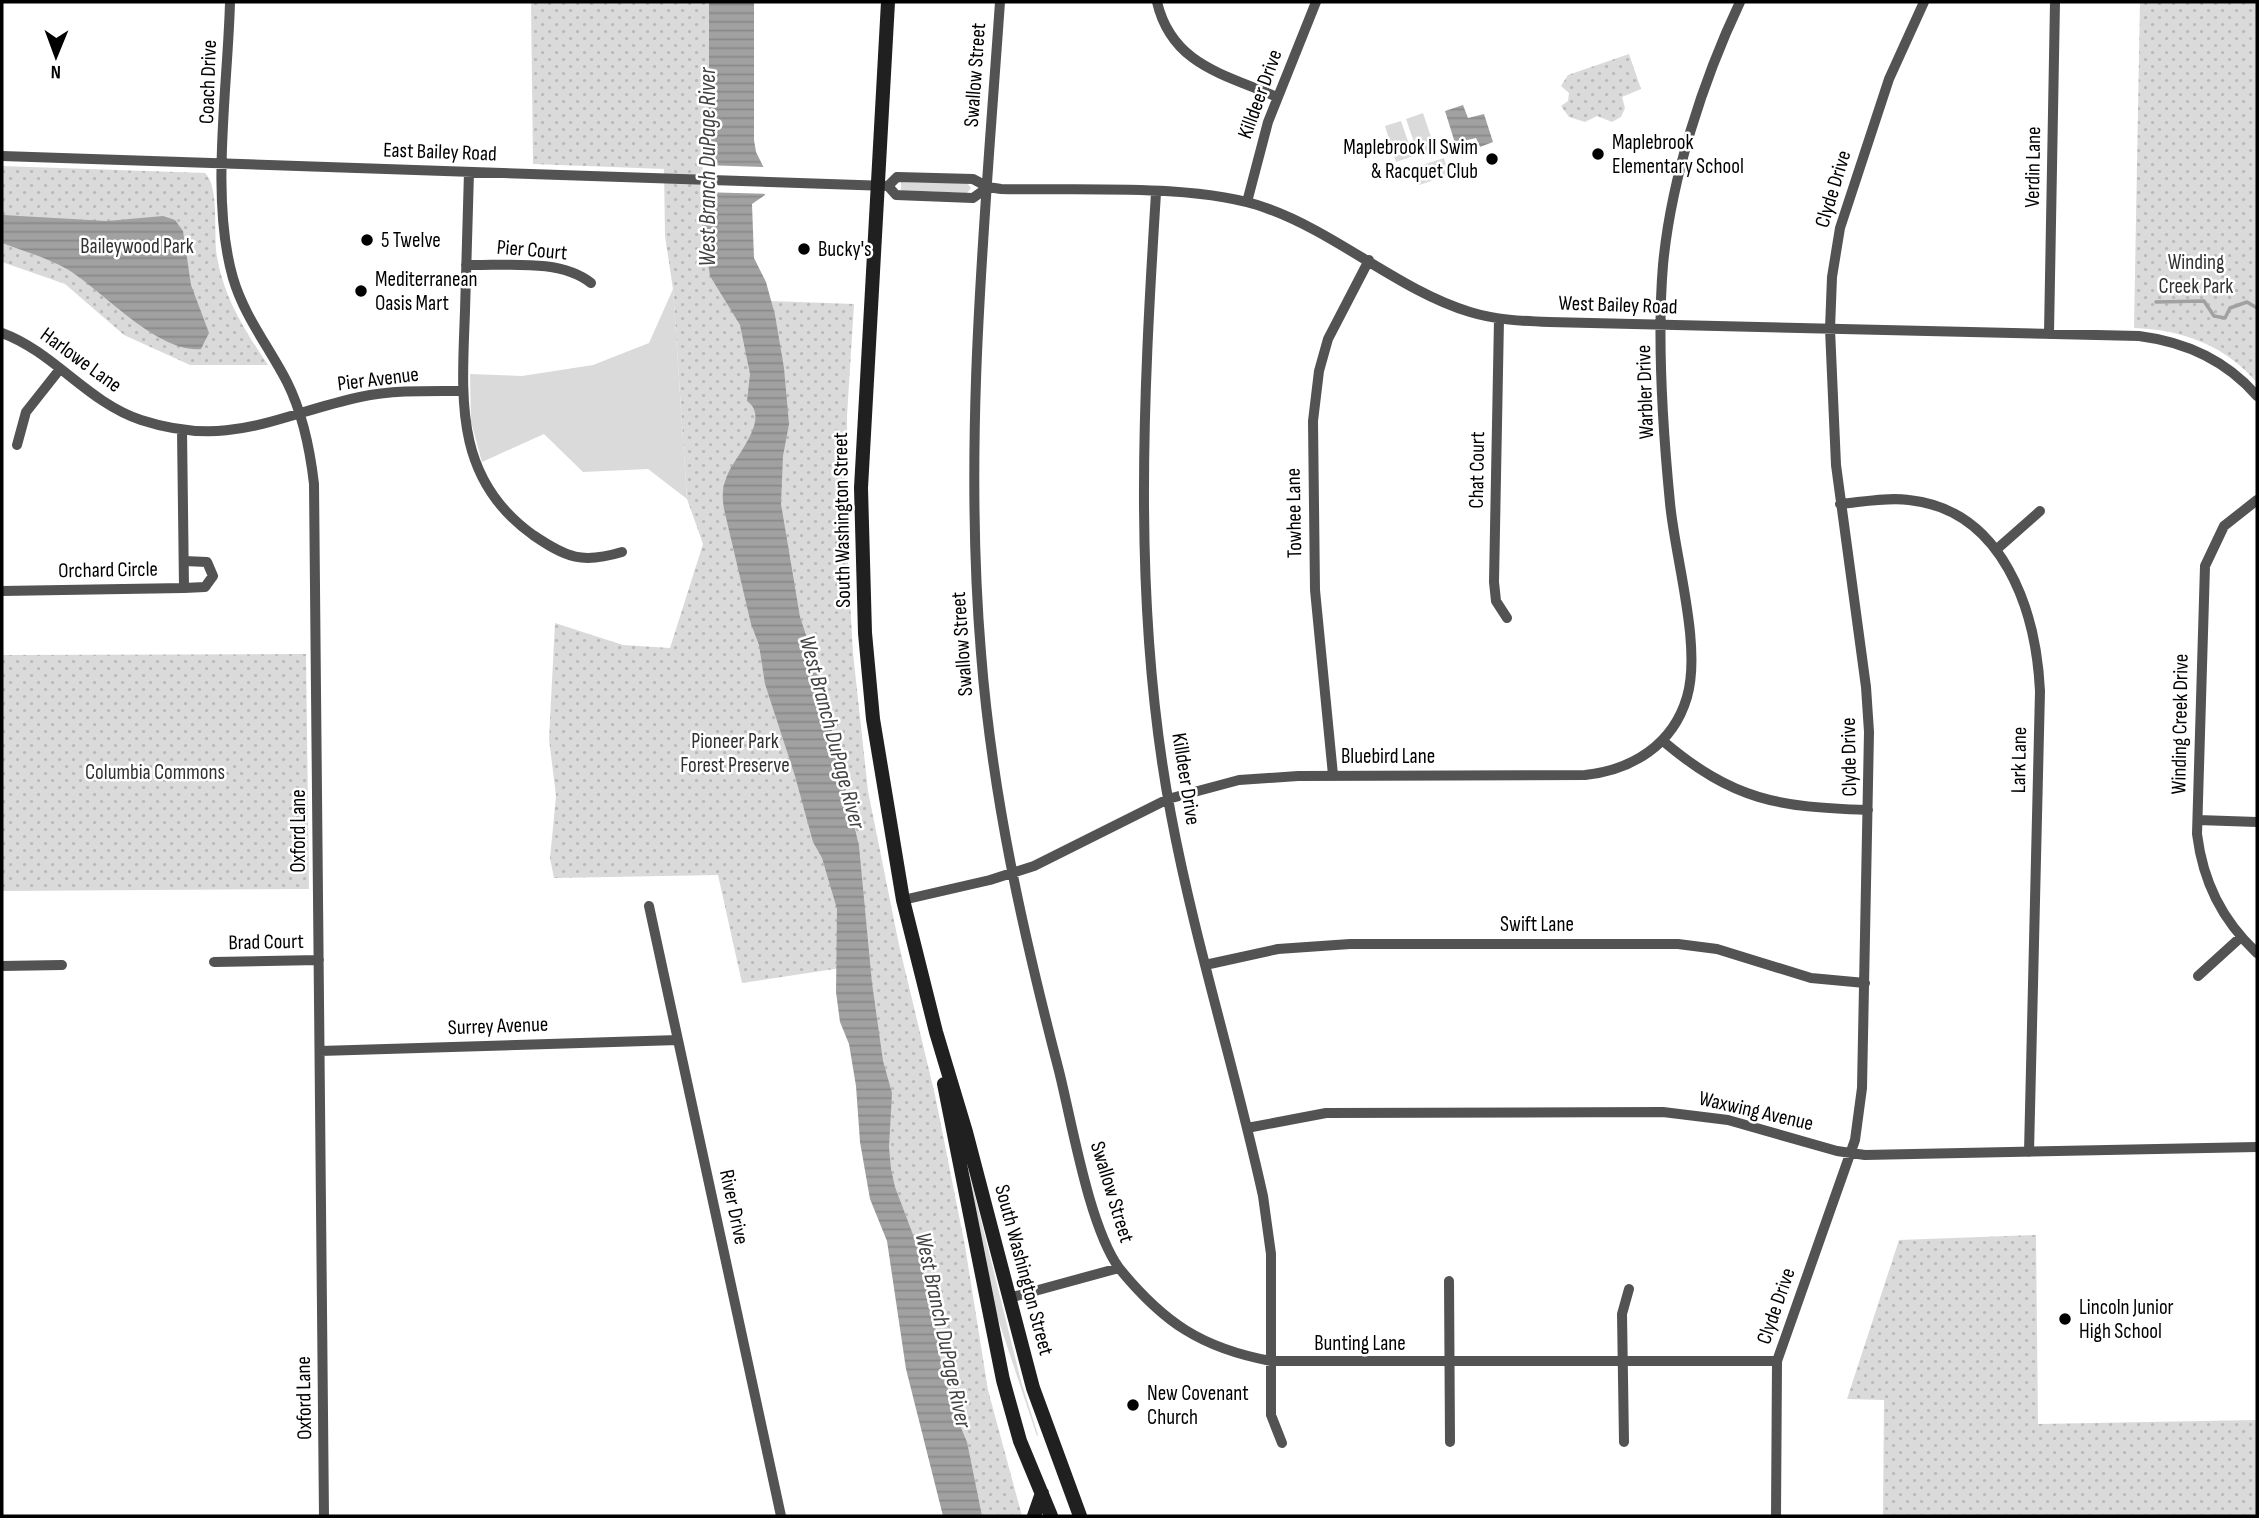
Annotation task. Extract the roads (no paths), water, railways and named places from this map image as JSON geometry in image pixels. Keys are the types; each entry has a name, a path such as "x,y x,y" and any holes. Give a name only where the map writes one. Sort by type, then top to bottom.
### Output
{"main road":[{"name":"South Washington Street","path":"888,2 882,186 862,424 862,560 873,719 903,900 936,1032 1041,1412 1080,1516"},
{"name":"South Washington Street","path":"936,1032 952,1135 1000,1366 1020,1441 1051,1516"},
{"path":"1034,1516 1042,1493"}],"street":[{"name":"Coach Drive","path":"224,164 230,2"},
{"name":"Swallow Street","path":"999,2 975,450 976,569 989,729 1011,873 1092,1202 1119,1268"},
{"path":"1157,2 1172,40 1192,58 1277,97"},
{"name":"Killdeer Drive","path":"1247,202 1259,149 1316,2"},
{"name":"Warbler Drive","path":"1663,741 1684,706 1692,665 1669,492 1662,325 1663,263 1674,197 1710,79 1740,2"},
{"name":"Clyde Drive","path":"1776,1516 1777,1360 1850,1153 1860,1114 1868,810 1866,687 1840,504 1830,329 1832,277 1840,228 1889,79 1906,36 1924,2"},
{"name":"Verdin Lane","path":"2049,333 2055,2"},
{"name":"East Bailey Road","path":"2,156 882,186"},
{"name":"Oxford Lane","path":"224,164 224,216 234,281 250,320 289,385 310,449 314,484 324,1516"},
{"path":"469,172 461,391 466,432 475,459 489,488 518,523 548,545 581,559 598,559 622,552"},
{"name":"West Bailey Road","path":"988,187 973,198 896,195 882,186 899,177 973,179 988,187 1156,192 1247,202 1302,223 1454,306 1499,319 2128,335 2174,342 2217,361 2257,396"},
{"name":"Killdeer Drive","path":"1156,192 1143,522 1150,645 1168,799 1205,965 1247,1128 1270,1241 1271,1361"},
{"name":"Towhee Lane","path":"1333,775 1315,590 1313,421 1319,370 1328,340 1370,260"},
{"name":"Pier Court","path":"466,265 561,269 581,275 592,283"},
{"name":"Chat Court","path":"1499,319 1494,582 1496,601 1507,618"},
{"name":"Harlowe Lane","path":"2,333 24,342 90,393 123,413 182,430 240,431 300,414"},
{"path":"16,445 26,412 61,369"},
{"name":"Pier Avenue","path":"300,414 389,393 461,391"},
{"name":"Orchard Circle","path":"2,591 184,587 182,430"},
{"name":"Lark Lane","path":"1840,504 1909,500 1934,506 1966,520 1997,549 2009,568 2025,609 2036,655 2040,691 2029,1152"},
{"name":"Winding Creek Drive","path":"2257,500 2224,526 2205,566 2197,820 2200,850 2208,883 2223,914 2257,953"},
{"path":"1997,549 2040,511"},
{"path":"184,561 207,562 213,576 205,587 184,587"},
{"path":"1663,741 1709,776 1749,796 1787,806 1868,810"},
{"name":"Bluebird Lane","path":"903,900 1011,873 1079,845 1168,799 1238,780 1333,775 1598,774 1628,765 1663,741"},
{"path":"2197,820 2257,822"},
{"name":"River Drive","path":"649,906 781,1516"},
{"path":"2198,976 2241,937"},
{"name":"Swift Lane","path":"1205,965 1278,949 1350,944 1678,944 1717,949 1811,978 1865,983"},
{"name":"Brad Court","path":"214,962 319,960"},
{"path":"2,966 62,965"},
{"name":"Surrey Avenue","path":"320,1051 678,1040"},
{"name":"Waxwing Avenue","path":"1247,1128 1326,1113 1663,1112 1728,1120 1850,1153 2257,1147"},
{"path":"1010,1298 1119,1268"},
{"name":"Bunting Lane","path":"1119,1268 1159,1313 1190,1335 1228,1350 1271,1361 1777,1360"},
{"path":"1449,1281 1450,1442"},
{"path":"1624,1442 1622,1314 1629,1289"},
{"path":"1271,1361 1272,1423 1282,1443"}],"water":[{"name":"West Branch DuPage River","path":"709,2 754,2 754,140 756,152 764,168 765,195 752,204 754,258 766,282 775,315 784,368 789,424 783,456 781,504 800,617 818,671 859,846 872,983 883,1061 892,1093 889,1147 891,1169 918,1248 932,1305 940,1357 953,1409 967,1442 982,1516 943,1516 906,1369 887,1241 870,1199 860,1142 856,1086 849,1044 840,1022 836,992 837,909 822,858 813,842 765,684 759,645 751,624 724,509 725,480 754,428 755,418 754,409 747,401 750,374 740,325 710,276 701,219 709,101"},
{"path":"1463,105 1468,118 1484,114 1493,142 1480,147 1476,138 1455,143 1445,111"},
{"path":"2,215 107,221 163,216 175,220 183,231 191,285 209,333 201,349 184,348 166,341 148,331 67,269 2,243"}],"waterway":[{"path":"2156,302 2204,301 2214,316 2225,318 2230,308 2247,302 2257,308"}],"place":[{"name":"Maplebrook Elementary School","path":"1598,154"},
{"name":"Maplebrook II Swim & Racquet Club","path":"1492,159"},
{"name":"5 Twelve","path":"367,240"},
{"name":"Bucky's","path":"804,249"},
{"name":"Mediterranean Oasis Mart","path":"361,291"},
{"name":"Lincoln Junior High School","path":"2065,1319"},
{"name":"New Covenant Church","path":"1133,1405"}],"park label":[{"name":"Baileywood Park","path":"137,246"},
{"name":"Winding Creek Park","path":"2196,274"},
{"name":"Pioneer Park Forest Preserve","path":"735,753"},
{"name":"Columbia Commons","path":"155,772"}]}
